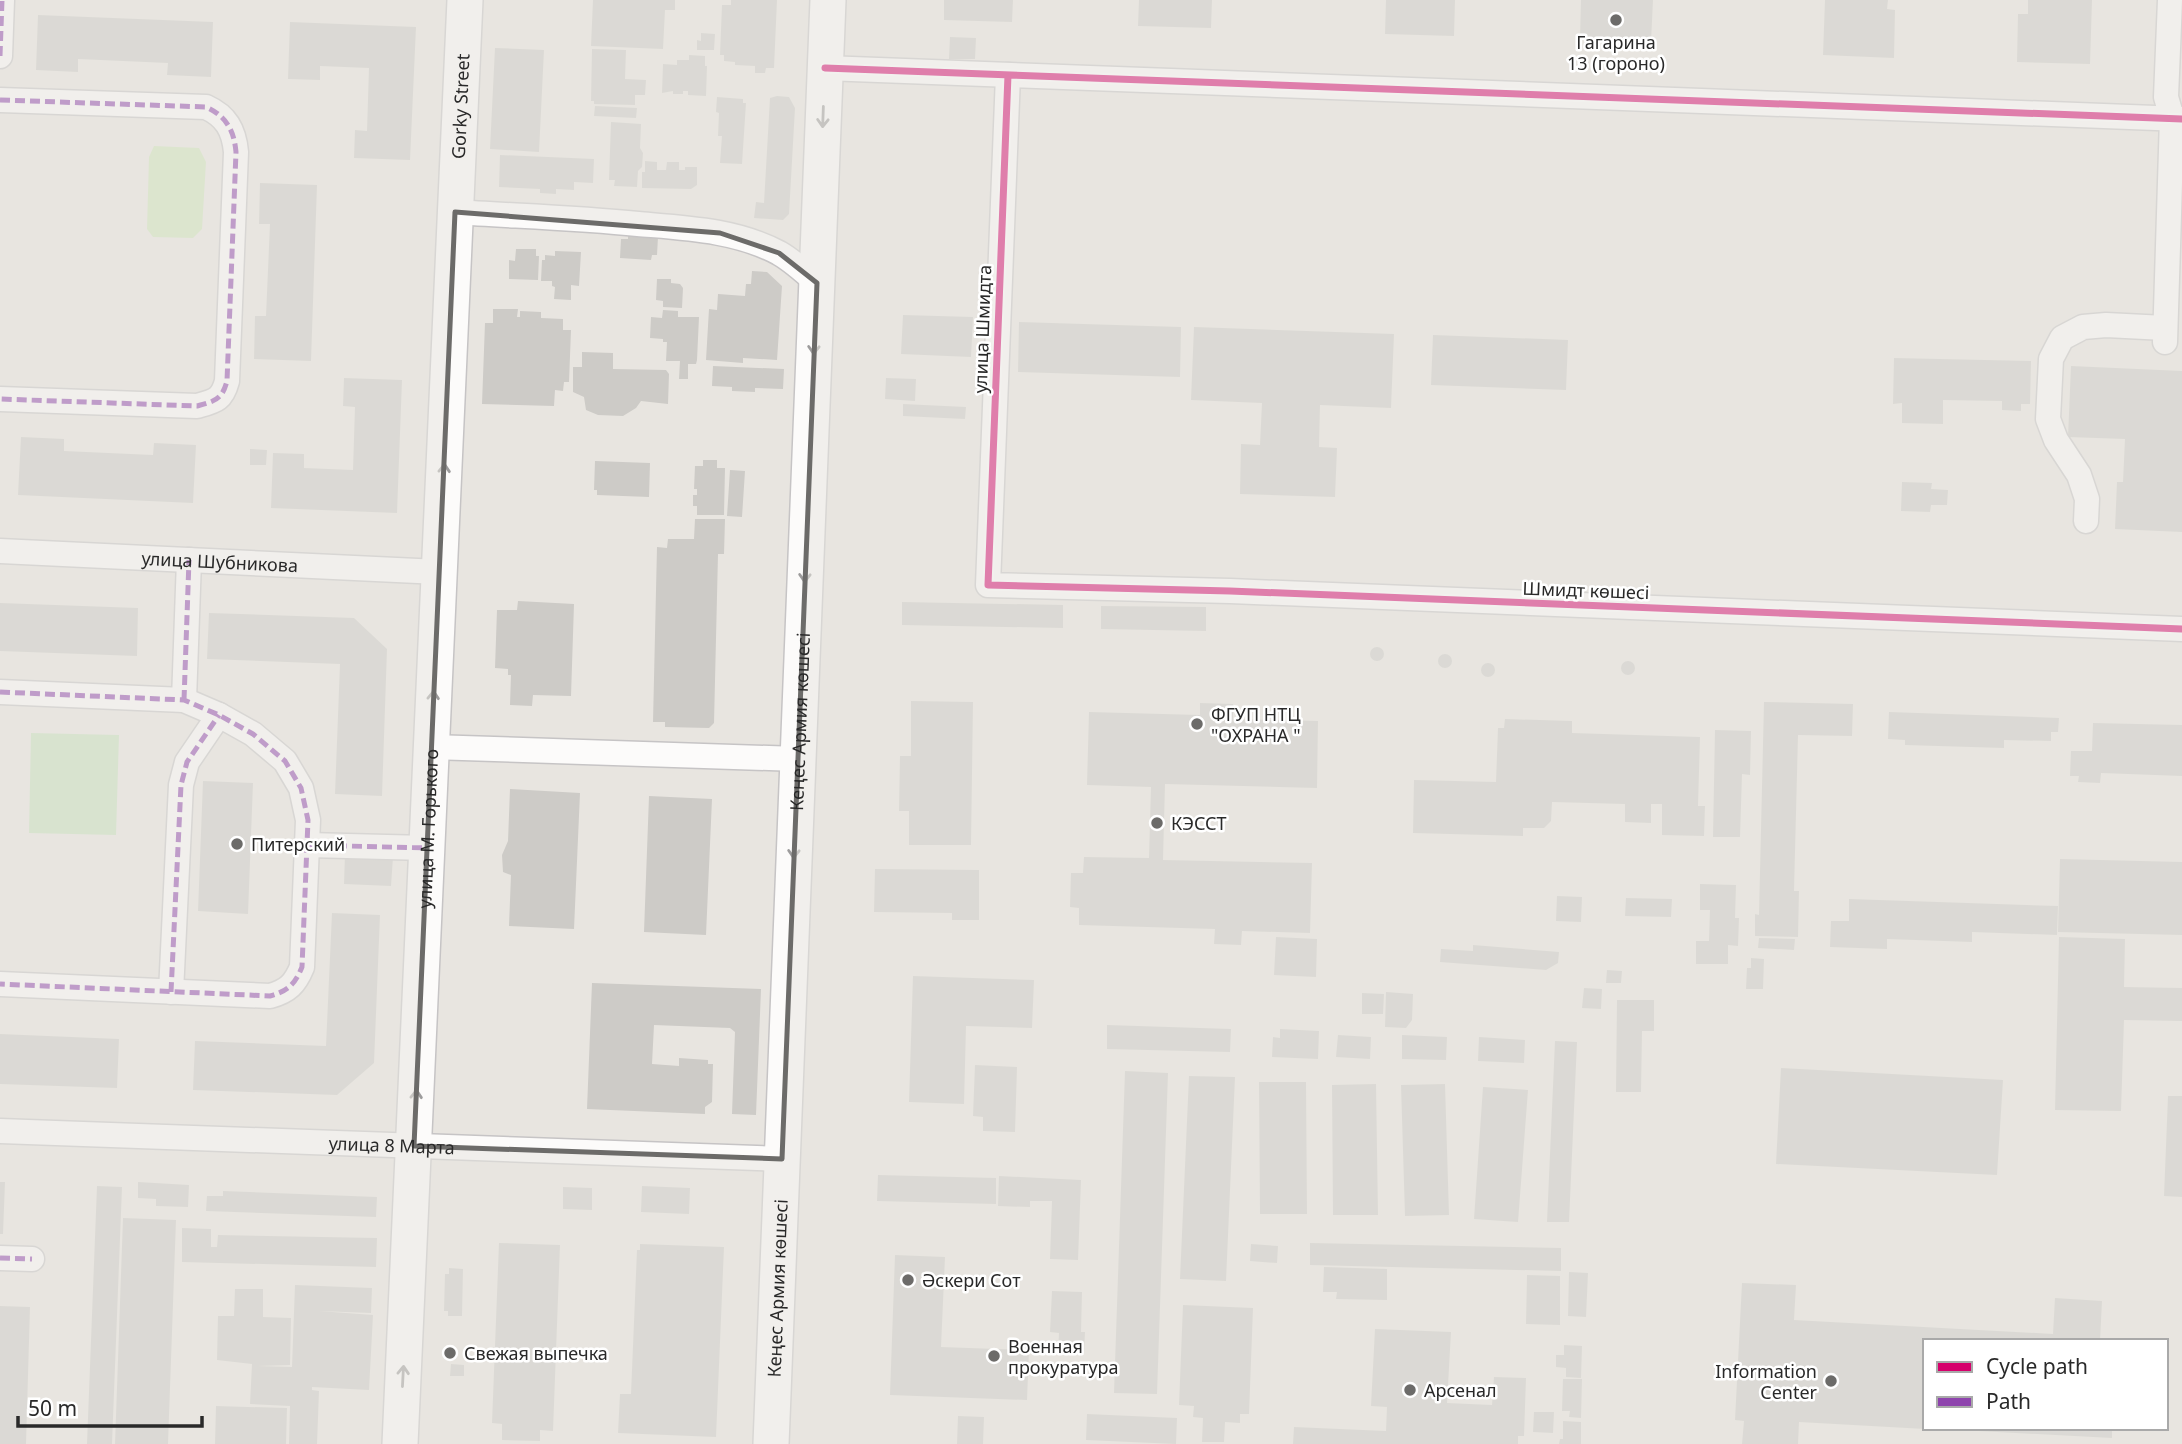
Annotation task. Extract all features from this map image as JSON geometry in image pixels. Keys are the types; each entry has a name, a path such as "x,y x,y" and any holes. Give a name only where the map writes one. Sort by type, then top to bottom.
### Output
{"main road":[{"name":"Gorky Street","path":"455,212 465,0"},
{"name":"Кеңес Армия көшесі","path":"771,1444 828,0"},
{"name":"улица М. Горького","path":"400,1444 455,212"}],"street":[{"path":"0,56 2,0"},
{"path":"2086,522 2087,499 2079,475 2056,440 2049,419 2051,359 2062,338 2083,327 2106,325 2165,335 2177,167 2177,119 2166,97 2170,0"},
{"path":"825,68 2177,119"},
{"name":"улица Шмидта","path":"988,584 1008,75"},
{"path":"0,100 206,107 219,113 229,125 235,138 236,152 227,381 223,394 214,401 197,406 0,399"},
{"path":"455,212 601,220 720,233 748,240 779,253 799,266 817,283"},
{"name":"улица Шубникова","path":"0,551 439,572"},
{"path":"184,700 188,560"},
{"name":"Шмидт көшесі","path":"988,584 1230,591 2182,629"},
{"path":"0,692 184,700 253,734 285,761 301,788 308,820 302,967 296,982 284,992 270,996 0,984"},
{"path":"171,992 181,785 187,762 219,715"},
{"path":"431,747 798,759"},
{"path":"307,845 427,848"},
{"name":"улица 8 Марта","path":"0,1131 782,1159"},
{"path":"0,1258 32,1259"}],"highlighted area":[{"path":"455,212 720,233 779,253 817,283 782,1159 414,1146"}],"green space":[{"path":"154,146 199,148 206,162 202,229 193,238 153,237 147,229 149,157"},
{"path":"31,733 119,735 116,835 29,833"}],"building":[{"path":"593,0 675,0 675,10 665,10 663,49 591,46"},
{"path":"731,0 777,0 774,68 766,68 765,73 755,73 755,66 735,65 735,62 724,61 724,55 720,55 722,5 731,5"},
{"path":"944,0 1013,0 1012,22 944,20"},
{"path":"1139,0 1212,0 1211,28 1138,26"},
{"path":"1386,0 1455,0 1454,36 1385,34"},
{"name":"Гагарина 13 (гороно)","path":"1581,0 1653,0 1651,42 1580,39"},
{"path":"1825,0 1888,0 1887,9 1895,10 1894,58 1823,55"},
{"path":"2028,0 2092,0 2090,64 2017,62 2018,14 2028,14"},
{"path":"38,15 213,22 211,77 167,75 168,63 78,59 78,72 36,70"},
{"path":"290,22 416,27 410,160 354,158 355,130 367,131 369,68 320,66 320,80 288,79"},
{"path":"701,33 715,34 714,50 697,50 697,40 701,41"},
{"path":"950,37 976,38 975,59 949,59"},
{"path":"495,48 544,50 539,152 490,149"},
{"path":"592,49 626,50 625,79 646,80 645,95 635,95 635,105 594,104 594,101 591,101"},
{"path":"689,55 705,56 706,96 688,95 688,91 683,91 683,94 673,94 673,91 662,93 663,64 677,65 677,60 689,60"},
{"path":"717,97 743,99 743,103 746,103 742,164 720,163 722,136 718,136"},
{"path":"789,97 795,108 789,214 783,220 754,218 756,202 764,203 770,98"},
{"path":"595,106 637,108 636,118 594,116"},
{"path":"611,122 641,124 640,148 643,153 637,187 614,186 615,180 609,180"},
{"path":"500,155 594,159 593,183 574,182 574,190 556,189 556,194 540,193 540,189 499,187"},
{"path":"645,161 657,162 657,170 666,170 667,162 679,162 679,170 697,167 697,185 691,189 642,188"},
{"path":"260,183 317,185 311,361 254,359 255,316 266,316 270,224 259,224"},
{"path":"628,228 658,237 657,255 652,255 651,260 620,258 621,239 628,239"},
{"path":"516,249 536,249 536,256 539,256 538,280 509,279 509,260 515,261"},
{"path":"555,251 581,252 579,286 571,285 571,300 554,299 555,287 552,286 552,281 541,281 542,260 545,260 545,255 555,256"},
{"path":"752,271 767,272 782,286 777,360 743,358 743,363 706,360 709,309 717,310 718,294 745,296 746,284 751,284"},
{"path":"657,279 671,279 671,283 680,284 683,288 682,308 663,307 663,301 656,300"},
{"path":"493,309 518,309 517,317 520,317 520,311 541,312 541,318 563,319 563,330 571,330 569,382 564,382 563,391 555,390 554,406 482,404 485,323 493,323"},
{"path":"663,310 678,311 678,317 699,317 697,360 696,364 688,364 688,379 679,379 680,361 666,361 667,342 650,338 651,317 662,318"},
{"path":"903,315 973,317 971,357 901,354"},
{"path":"1019,322 1181,327 1180,377 1018,372"},
{"path":"1194,327 1394,334 1391,408 1320,405 1319,447 1337,448 1335,497 1240,494 1241,444 1260,445 1262,403 1191,400"},
{"path":"1433,335 1568,340 1566,390 1431,385"},
{"path":"582,352 613,353 613,369 666,370 669,374 668,404 641,401 636,408 623,416 598,415 586,410 584,397 573,392 573,367 582,367"},
{"path":"1894,358 2031,361 2030,404 2021,404 2021,411 2002,410 2002,401 1943,400 1943,424 1902,423 1902,403 1893,404"},
{"path":"713,366 784,369 783,389 755,388 755,392 732,391 732,387 712,386"},
{"path":"2071,366 2182,371 2182,532 2115,529 2117,482 2123,482 2125,439 2068,437"},
{"path":"344,378 402,380 397,513 271,508 273,453 304,454 304,468 353,470 355,407 343,406"},
{"path":"886,378 916,379 915,401 885,399"},
{"path":"903,404 966,407 965,419 903,416"},
{"path":"21,437 64,439 64,451 153,455 154,443 196,445 193,503 18,495"},
{"path":"250,449 267,450 266,465 250,465"},
{"path":"703,460 717,460 717,468 725,468 724,515 697,515 697,506 693,506 693,495 697,495 697,489 694,489 695,466 703,466"},
{"path":"595,461 650,463 649,497 597,495 597,490 594,490"},
{"path":"730,470 745,471 742,517 727,516"},
{"path":"1902,482 1932,483 1931,489 1948,490 1947,505 1931,505 1930,512 1901,511"},
{"path":"695,519 725,519 724,554 718,554 714,723 709,728 665,727 665,722 653,722 657,547 667,548 668,539 694,539"},
{"path":"518,601 574,604 571,696 533,695 532,706 510,705 511,675 508,675 508,669 495,668 497,610 517,610"},
{"path":"902,602 1063,605 1063,628 902,625"},
{"path":"0,603 138,608 137,656 0,651"},
{"path":"1101,606 1206,607 1206,631 1101,629"},
{"path":"209,613 354,618 387,649 382,796 335,794 340,664 207,659"},
{"path":"1374,647 1380,647 1384,654 1380,661 1374,661 1370,657 1370,651"},
{"path":"1442,654 1448,654 1452,661 1448,668 1442,668 1438,664 1438,658"},
{"path":"1625,661 1631,661 1635,668 1631,675 1625,675 1621,671 1621,665"},
{"path":"1485,663 1491,663 1495,670 1491,677 1485,677 1481,673 1481,667"},
{"path":"911,701 973,702 971,845 909,845 909,811 899,811 900,756 911,756"},
{"path":"1764,702 1853,704 1852,736 1798,735 1794,891 1799,891 1798,937 1755,936 1755,914 1759,915"},
{"name":"КЭССТ","path":"1200,703 1233,704 1233,719 1318,721 1317,788 1165,784 1163,860 1312,863 1310,933 1242,931 1241,945 1214,944 1215,929 1079,925 1079,908 1070,907 1071,873 1083,873 1084,857 1149,858 1151,787 1087,785 1089,712 1200,715"},
{"path":"1889,712 2059,718 2058,732 2051,732 2051,741 2004,740 2004,748 1905,745 1905,740 1888,739"},
{"path":"1505,719 1572,721 1572,733 1700,737 1698,806 1705,806 1704,836 1662,835 1662,804 1651,804 1651,823 1625,822 1625,804 1552,802 1551,821 1544,828 1523,828 1523,836 1413,833 1414,780 1496,782 1498,728 1504,728"},
{"path":"2093,723 2182,725 2182,776 2101,773 2100,783 2078,782 2079,776 2070,776 2071,751 2092,751"},
{"path":"1715,730 1751,731 1750,775 1742,774 1740,837 1713,837"},
{"path":"203,781 253,783 248,914 198,911"},
{"path":"510,789 580,793 574,929 509,926 511,875 503,872 502,855 508,841"},
{"path":"649,796 712,799 706,935 644,932"},
{"path":"345,854 393,857 391,886 344,884"},
{"path":"2060,859 2182,862 2182,935 2058,932"},
{"path":"875,869 979,870 979,920 952,920 952,913 874,912"},
{"path":"1700,884 1736,885 1738,946 1728,945 1728,964 1696,964 1696,941 1709,941 1710,910 1700,910"},
{"path":"1557,896 1582,897 1581,922 1556,921"},
{"path":"1626,898 1672,899 1671,917 1625,916"},
{"path":"1849,899 2058,906 2057,935 1972,932 1972,942 1887,939 1887,949 1830,947 1831,921 1849,921"},
{"path":"332,913 380,915 374,1063 337,1095 193,1090 195,1041 326,1046"},
{"path":"1276,937 1317,939 1316,977 1274,975"},
{"path":"2059,937 2125,939 2124,987 2182,988 2182,1021 2124,1020 2121,1111 2055,1110"},
{"path":"1759,938 1795,939 1794,950 1758,948"},
{"path":"1473,945 1559,952 1558,963 1546,970 1440,962 1441,949 1473,951"},
{"path":"1751,958 1764,959 1763,989 1746,989 1747,968 1751,968"},
{"path":"1607,970 1622,971 1621,983 1606,983"},
{"path":"913,976 1034,980 1032,1028 966,1026 964,1104 909,1102"},
{"path":"592,983 761,989 756,1115 732,1114 735,1032 730,1028 654,1025 652,1064 679,1066 679,1058 708,1060 708,1064 713,1064 712,1102 705,1107 705,1114 587,1109"},
{"path":"1584,988 1602,989 1601,1009 1582,1008"},
{"path":"1386,992 1413,994 1412,1020 1406,1028 1385,1027"},
{"path":"1362,993 1384,994 1383,1014 1362,1014"},
{"path":"1617,1000 1654,1000 1654,1031 1642,1031 1641,1092 1616,1092"},
{"path":"1107,1025 1231,1029 1230,1052 1107,1049"},
{"path":"1280,1029 1319,1031 1318,1059 1272,1057 1273,1037 1280,1038"},
{"path":"0,1034 119,1039 117,1088 0,1084"},
{"path":"1338,1035 1371,1037 1370,1059 1336,1057"},
{"path":"1402,1035 1447,1037 1446,1060 1402,1059"},
{"path":"1479,1037 1525,1040 1524,1063 1478,1061"},
{"path":"1555,1041 1577,1042 1569,1222 1547,1222"},
{"path":"975,1065 1017,1067 1015,1132 983,1131 983,1117 973,1116"},
{"path":"1781,1068 2003,1080 1997,1175 1776,1164"},
{"path":"1125,1071 1168,1073 1157,1394 1114,1393"},
{"path":"1189,1076 1235,1077 1226,1281 1180,1279"},
{"path":"1259,1082 1306,1082 1307,1214 1260,1214"},
{"path":"1376,1084 1378,1215 1333,1215 1332,1085"},
{"path":"1445,1084 1449,1215 1405,1216 1401,1085"},
{"path":"1483,1087 1528,1090 1518,1222 1474,1219"},
{"path":"2168,1096 2182,1096 2182,1197 2164,1196"},
{"path":"878,1175 996,1178 996,1204 877,1201"},
{"path":"999,1176 1081,1180 1078,1260 1050,1259 1052,1201 1030,1201 1030,1207 998,1206"},
{"path":"0,1182 5,1182 3,1234 0,1234"},
{"path":"138,1182 189,1185 188,1207 156,1206 156,1199 138,1198"},
{"path":"97,1186 122,1187 112,1444 87,1444"},
{"path":"642,1186 690,1188 689,1214 641,1212"},
{"path":"563,1187 592,1188 592,1210 563,1209"},
{"path":"223,1191 377,1197 376,1217 206,1211 207,1196 223,1196"},
{"path":"123,1218 176,1220 168,1444 115,1444"},
{"path":"182,1228 211,1229 211,1247 217,1247 218,1235 377,1238 376,1267 182,1262"},
{"path":"499,1243 560,1245 553,1431 540,1430 540,1441 502,1440 502,1424 492,1423"},
{"path":"1310,1243 1561,1248 1561,1271 1310,1265"},
{"path":"640,1244 724,1247 716,1437 618,1433 620,1394 631,1394 637,1250 640,1250"},
{"path":"1251,1244 1278,1246 1277,1263 1250,1261"},
{"path":"895,1255 945,1257 941,1347 1029,1350 1027,1400 890,1395"},
{"path":"1324,1267 1387,1269 1387,1300 1336,1299 1337,1292 1323,1292"},
{"path":"449,1268 463,1269 462,1316 448,1316 448,1311 444,1311 445,1274 449,1274"},
{"path":"1569,1272 1588,1273 1586,1317 1568,1316"},
{"path":"1527,1275 1560,1276 1560,1325 1526,1324"},
{"name":"Information Center","path":"1742,1283 1796,1285 1794,1320 2053,1334 2055,1298 2102,1301 2100,1339 1923,1339 1923,1429 1799,1422 1798,1444 1742,1444 1744,1421 1735,1420"},
{"path":"295,1285 372,1288 371,1313 319,1311 373,1315 369,1390 312,1387 312,1390 319,1391 317,1444 289,1444 290,1406 250,1404 252,1364 217,1360 218,1316 234,1316 235,1289 263,1289 263,1317 291,1318 290,1365 258,1366 292,1367"},
{"path":"1052,1291 1082,1292 1081,1332 1085,1332 1084,1354 1058,1353 1059,1333 1050,1332"},
{"path":"1183,1305 1253,1308 1249,1414 1240,1414 1240,1423 1225,1422 1224,1442 1202,1442 1203,1418 1193,1417 1194,1406 1179,1405"},
{"path":"0,1306 30,1307 26,1444 0,1444"},
{"name":"Арсенал","path":"1375,1329 1451,1332 1447,1403 1492,1405 1494,1377 1526,1378 1524,1436 1518,1436 1518,1444 1293,1444 1294,1427 1386,1431 1387,1407 1371,1406"},
{"path":"1564,1345 1582,1346 1581,1378 1566,1377 1566,1368 1556,1367 1556,1355 1564,1355"},
{"path":"451,1364 464,1365 464,1376 450,1376"},
{"path":"1563,1379 1582,1379 1581,1418 1569,1417 1570,1411 1562,1411"},
{"path":"216,1406 287,1408 286,1444 215,1444"},
{"path":"1534,1412 1554,1412 1553,1433 1533,1432"},
{"path":"1087,1414 1177,1418 1176,1444 1086,1440"},
{"path":"958,1416 984,1417 983,1444 957,1444"},
{"path":"1563,1421 1581,1422 1581,1444 1559,1444 1560,1439 1563,1439"},
{"path":"1960,1430 2112,1430 2112,1438"}],"marked path":[{"path":"0,56 2,0"},
{"path":"0,100 206,107 224,119 233,137 236,152 227,381 220,396 197,406 0,399"},
{"path":"184,700 189,560"},
{"path":"0,692 184,700 253,734 285,761 301,788 308,820 302,967 294,982 282,992 270,996 0,984"},
{"path":"171,992 181,785 187,762 219,715"},
{"path":"307,845 427,848"},
{"path":"0,1258 32,1259"}],"cycle path":[{"path":"825,68 2182,119"},
{"path":"1008,75 988,585 1230,591 2182,629"}],"place":[{"name":"Гагарина 13 (гороно)","path":"1616,20"},
{"name":"ФГУП НТЦ \"ОХРАНА \"","path":"1197,724"},
{"name":"КЭССТ","path":"1157,823"},
{"name":"Питерский","path":"237,844"},
{"name":"Әскери Сот","path":"908,1280"},
{"name":"Свежая выпечка","path":"450,1353"},
{"name":"Военная прокуратура","path":"994,1356"},
{"name":"Information Center","path":"1831,1381"},
{"name":"Арсенал","path":"1410,1390"}]}
